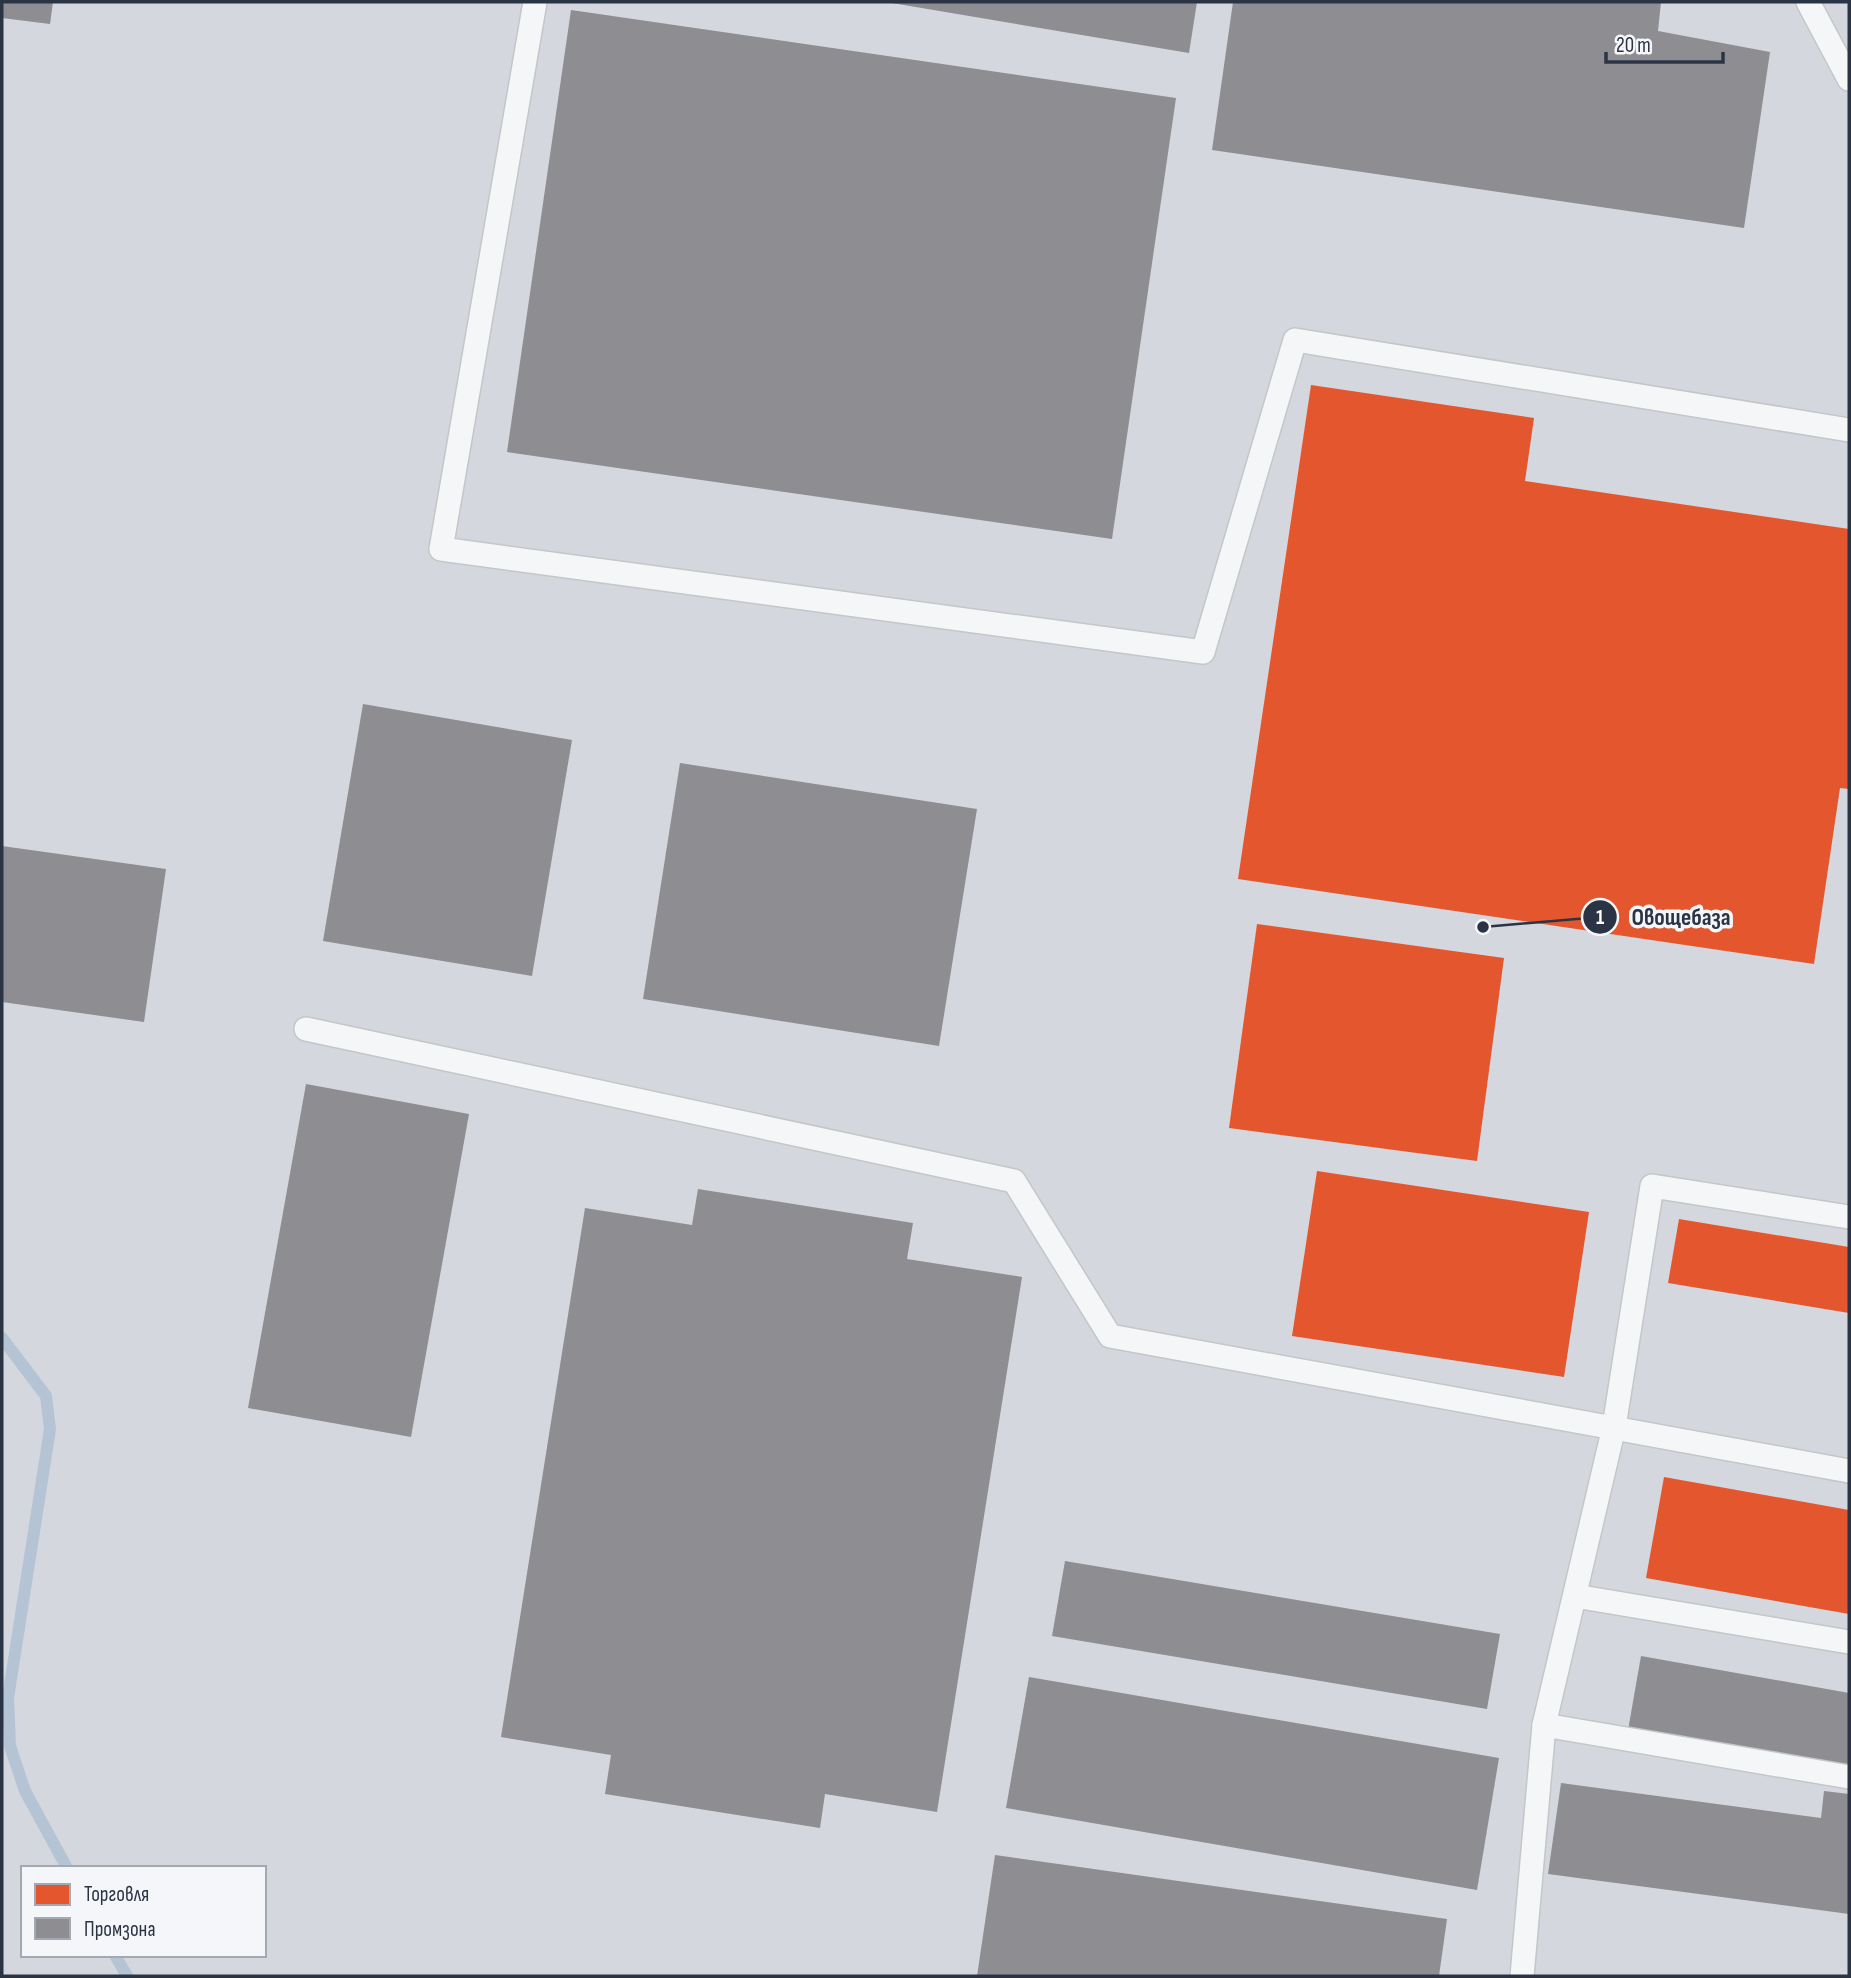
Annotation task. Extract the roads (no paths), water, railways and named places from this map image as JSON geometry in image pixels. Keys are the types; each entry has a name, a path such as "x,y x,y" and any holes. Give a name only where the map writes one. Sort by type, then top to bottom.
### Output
{"lane":[{"path":"535,2 440,549 1203,652 1295,340 1849,430"},
{"path":"1808,2 1849,79"},
{"path":"306,1029 1014,1181 1110,1336 1849,1471"},
{"path":"1522,1976 1544,1726 1614,1427 1652,1186 1849,1217"},
{"path":"1575,1596 1849,1642"},
{"path":"1544,1726 1849,1777"}],"waterway":[{"path":"2,1338 46,1396 50,1429 8,1698 10,1746 25,1791 66,1866"},
{"path":"116,1957 127,1976"}],"place":[{"name":"Овощебаза","path":"1483,927"}]}
